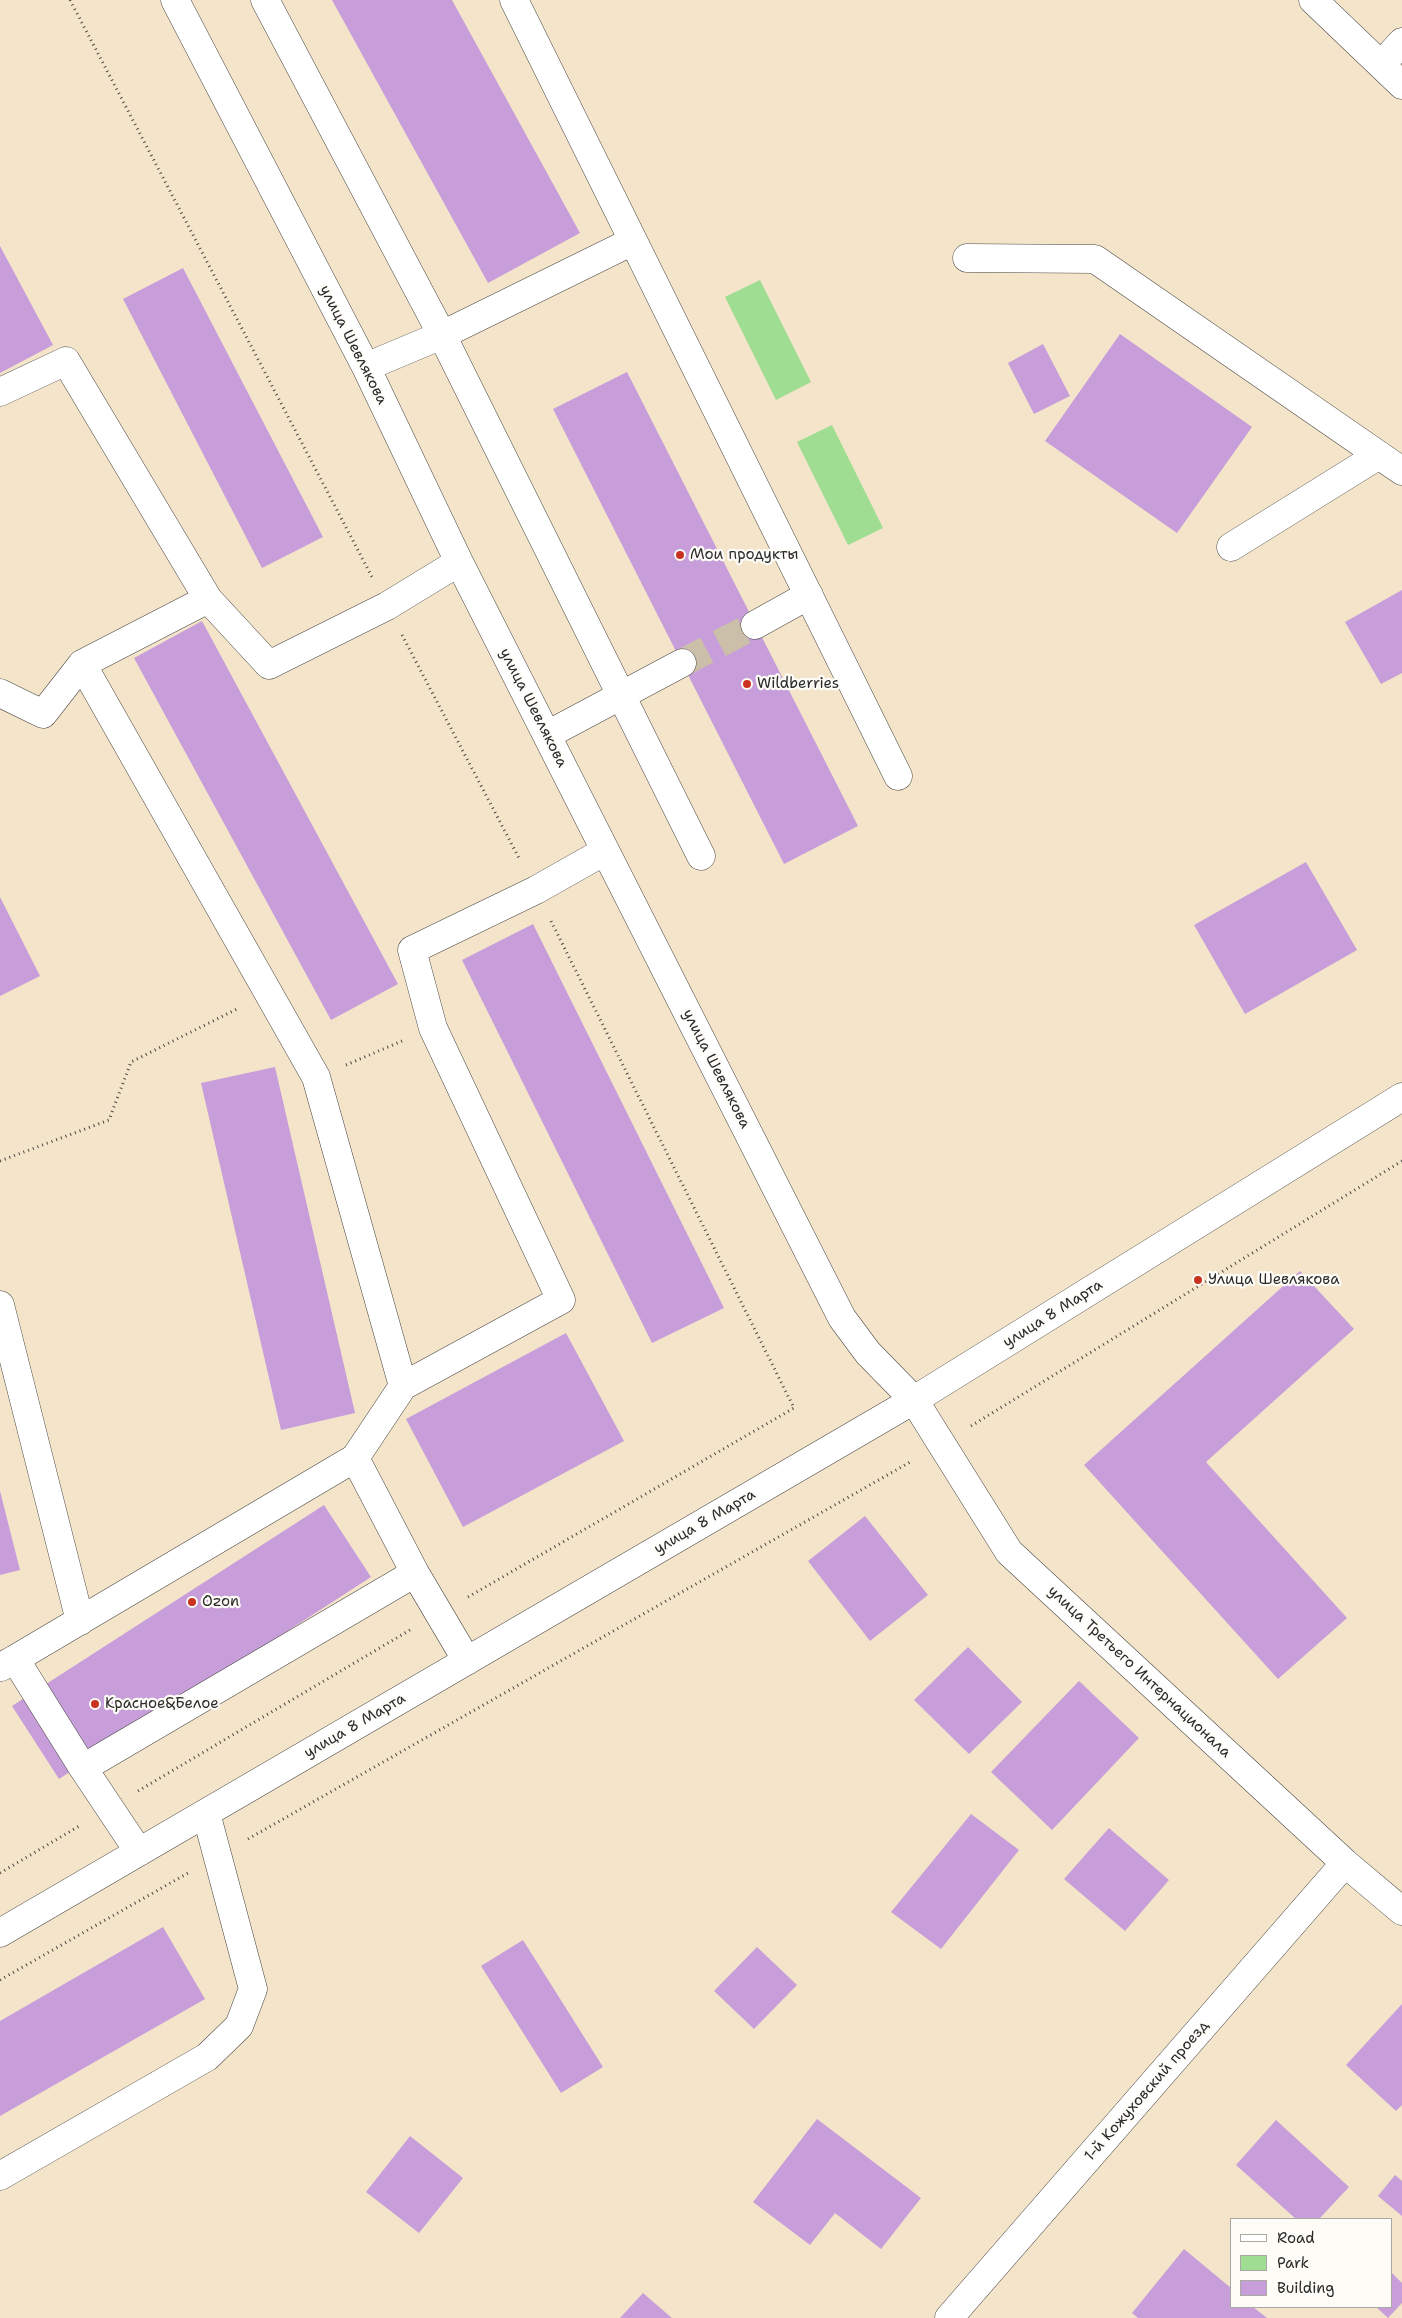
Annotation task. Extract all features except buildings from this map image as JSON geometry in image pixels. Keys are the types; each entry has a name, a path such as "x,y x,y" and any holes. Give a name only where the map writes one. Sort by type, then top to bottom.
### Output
{"street":[{"name":"улица Шевлякова","path":"175,0 366,367 459,562 842,1318 868,1353 914,1400"},
{"path":"266,0 442,335 701,856"},
{"path":"514,0 898,776"},
{"path":"1313,0 1402,85"},
{"path":"1381,65 1402,42"},
{"path":"366,367 442,335 633,241"},
{"path":"967,258 1095,259 1402,471"},
{"path":"0,392 66,361 208,599 269,665 387,606 459,562"},
{"path":"1231,547 1379,455"},
{"path":"755,625 809,595"},
{"path":"0,693 44,714 82,664 208,599"},
{"path":"547,735 622,697 682,663"},
{"path":"82,664 316,1077 403,1386"},
{"path":"139,1852 84,1768 8,1663 355,1458 403,1386 561,1300 433,1028 412,950 536,890 605,851"},
{"name":"улица 8 Марта","path":"0,1933 914,1400 1402,1097"},
{"path":"0,1305 80,1621"},
{"name":"улица Третьего Интернационала","path":"914,1400 1009,1552 1345,1863 1402,1911"},
{"path":"355,1458 415,1573 467,1661"},
{"path":"84,1768 415,1573"},
{"path":"0,2176 207,2056 240,2026 253,1989 206,1813"},
{"name":"1-й Кожуховский проезд","path":"949,2318 1345,1863"}],"path":[{"path":"0,1873 439,1613 794,1408 536,890 70,0"},
{"path":"0,1161 109,1120 131,1062 268,993"},
{"path":"316,1077 433,1028"},
{"path":"0,1980 942,1444 1402,1161"}],"green space":[{"path":"760,280 811,382 776,400 725,297"},
{"path":"832,425 883,528 848,545 797,442"}],"tunnel":[{"path":"682,663 755,625"}],"place":[{"name":"Мои продукты","path":"680,555"},
{"name":"Wildberries","path":"747,684"},
{"name":"Улица Шевлякова","path":"1198,1280"},
{"name":"Ozon","path":"192,1602"},
{"name":"Красное&Белое","path":"95,1704"}]}
